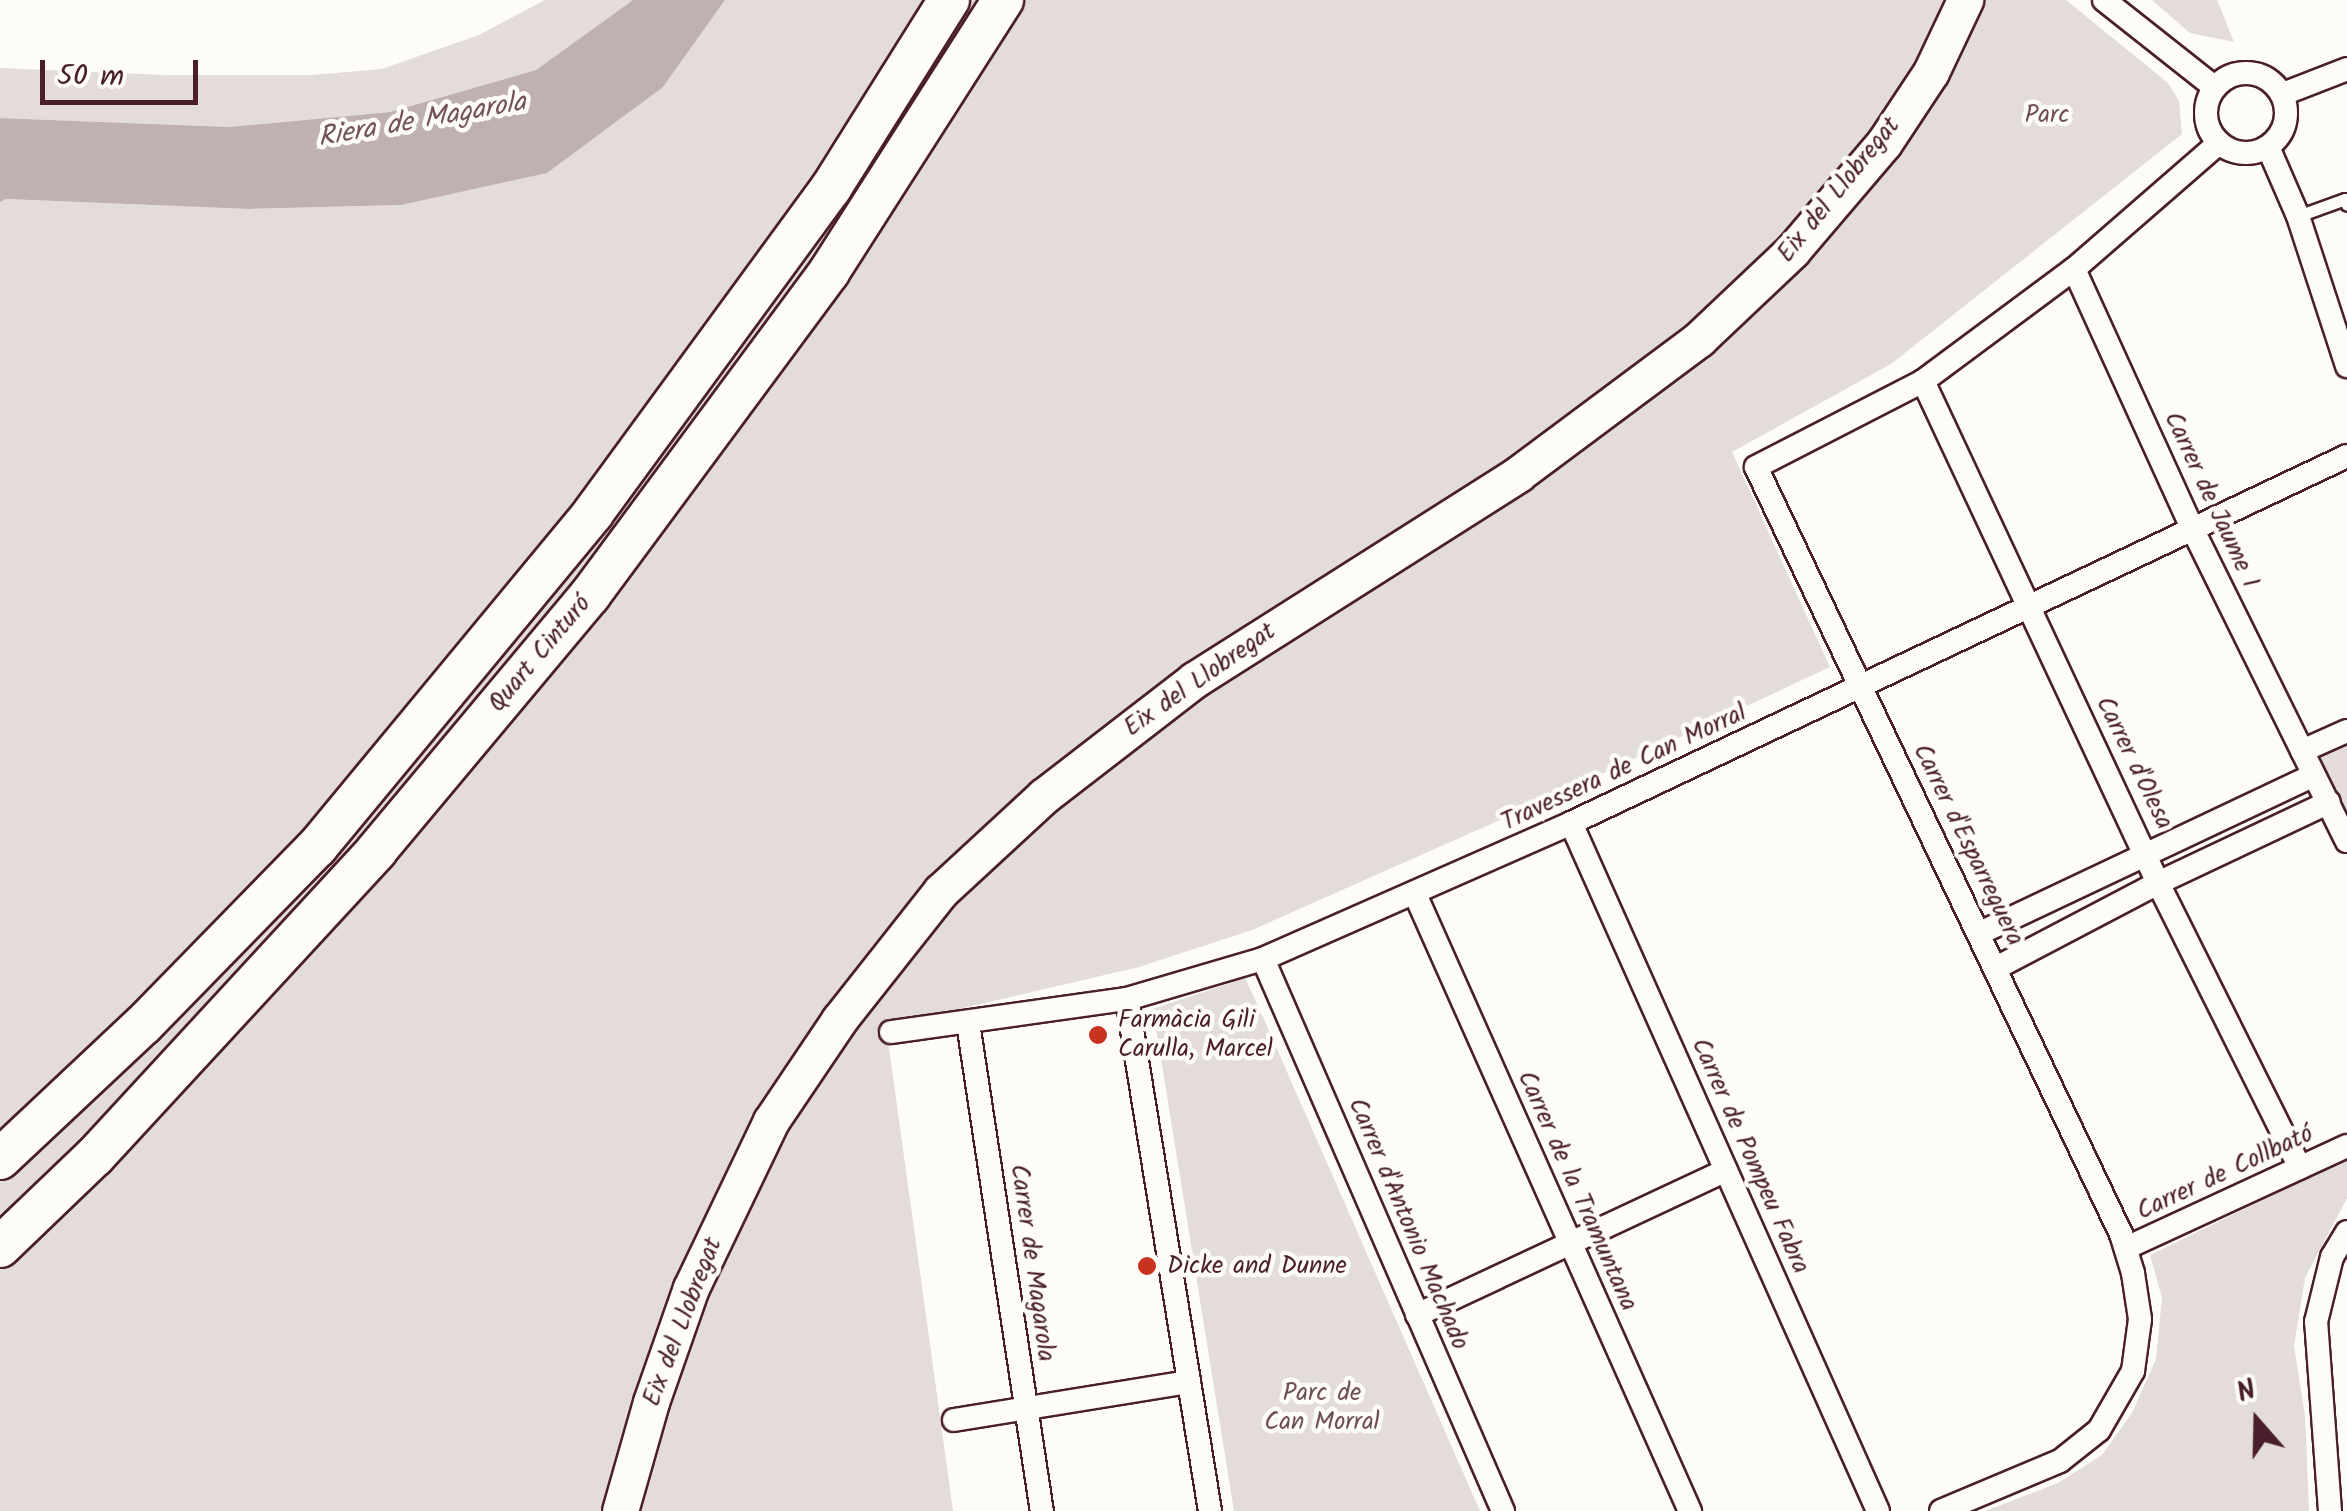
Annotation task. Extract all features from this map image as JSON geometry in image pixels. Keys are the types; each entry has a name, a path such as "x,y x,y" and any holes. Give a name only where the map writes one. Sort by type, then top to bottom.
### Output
{"highway":[{"name":"Quart Cinturó","path":"0,1159 144,1024 317,846 594,513 831,188 949,0"},
{"name":"Quart Cinturó","path":"0,1248 95,1156 376,851 590,595 829,272 1003,0"},
{"name":"Eix del Llobregat","path":"609,1511 608,1486 627,1398 689,1237 772,1084 882,933 941,869 1104,726 1600,392 1716,300 1796,223 1841,168 1920,51 1943,0"},
{"name":"Eix del Llobregat","path":"620,1511 686,1300 771,1121 839,1020 942,892 1044,796 1194,680 1518,474 1699,339 1792,252 1884,143 1930,72 1965,0"}],"street":[{"path":"2104,0 2214,87"},
{"path":"2283,94 2342,71"},
{"path":"2256,73 2274,83 2283,94 2285,126 2268,147 2250,154 2219,143 2205,117 2214,87 2225,78 2256,73"},
{"path":"1923,380 2074,269 2219,143"},
{"path":"2268,147 2298,216 2347,366"},
{"name":"Carrer de Jaume I","path":"2074,269 2193,530 2302,752 2344,828"},
{"name":"Carrer d'Esparreguera","path":"1923,380 1756,467 2126,1248 2140,1318 2134,1371 2098,1430 2060,1461 1940,1511"},
{"name":"Carrer d'Olesa","path":"1923,380 2158,883 2300,1168"},
{"name":"Travessera de Can Morral","path":"891,1032 1127,999 1263,959 1571,824 2347,456"},
{"path":"2302,752 2347,731"},
{"path":"1980,933 2146,851 2314,775"},
{"path":"1996,968 2158,883 2329,802"},
{"name":"Carrer de Pompeu Fabra","path":"1571,824 1878,1511"},
{"name":"Carrer de la Tramuntana","path":"1415,894 1690,1511"},
{"name":"Carrer d'Antonio Machado","path":"1263,959 1503,1511"},
{"path":"1127,999 1210,1511"},
{"name":"Carrer de Magarola","path":"968,1023 1042,1511"},
{"name":"Carrer de Collbató","path":"2126,1248 2347,1146"},
{"path":"1417,1316 1726,1170"},
{"path":"2330,1511 2316,1322 2332,1257 2347,1232"},
{"path":"954,1420 1189,1382"}],"lane":[{"path":"2298,216 2345,199 2347,205"}],"green space":[{"path":"545,0 633,0 536,70 390,112 229,127 0,118 0,68 164,75 312,75 382,69 479,35"},
{"name":"Parc","path":"725,0 2066,0 2168,83 2179,101 2182,134 1891,364 1732,452 1830,667 1559,794 1252,930 1139,967 886,1026 953,1511 0,1511 0,202 6,199 249,209 401,205 663,87"},
{"path":"2152,0 2217,0 2234,42 2190,33"},
{"path":"2347,742 2347,808 2343,810 2316,756"},
{"name":"Parc de Can Morral","path":"1245,978 1480,1511 1234,1511 1153,1009"},
{"path":"2347,1159 2347,1198 2305,1278 2294,1346 2305,1415 2309,1511 1985,1511 2058,1483 2102,1455 2132,1413 2156,1359 2162,1298 2150,1255"}],"water":[{"name":"Riera de Magarola","path":"633,0 725,0 663,87 547,173 401,205 249,209 6,199 0,202 0,118 229,127 390,112 536,70"}],"place":[{"name":"Farmàcia Gili Carulla, Marcel","path":"1098,1035"},
{"name":"Dicke and Dunne","path":"1147,1266"}]}
